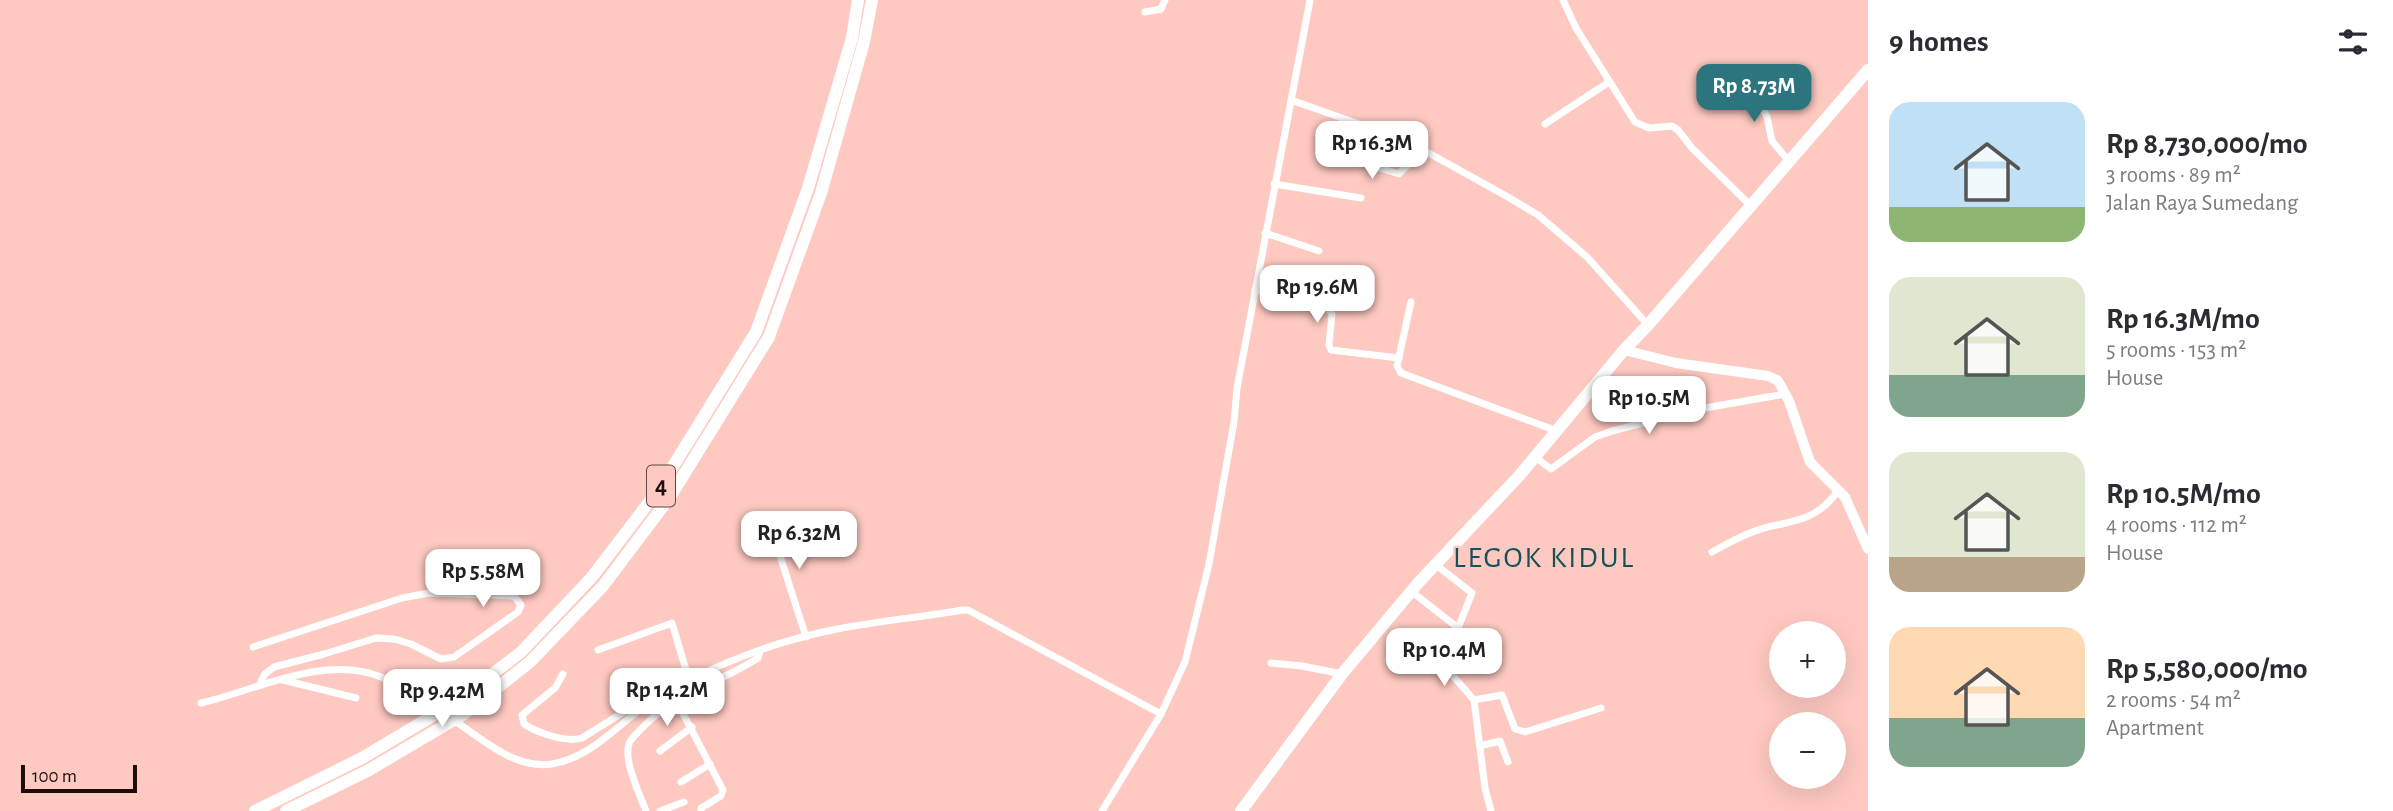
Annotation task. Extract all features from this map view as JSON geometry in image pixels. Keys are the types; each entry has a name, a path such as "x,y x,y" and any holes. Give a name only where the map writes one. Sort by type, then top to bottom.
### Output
{"highway":[{"name":"4","path":"255,811 362,758 456,702 510,660 592,577 659,489 756,332 808,188 852,37 858,0"},
{"name":"4","path":"286,811 369,770 452,721 530,662 603,586 670,497 769,338 821,192 864,42 872,0"},
{"path":"1241,811 1342,674 1412,591 1558,431 1624,350 1868,70"}],"street":[{"path":"1144,12 1161,9 1165,0"},
{"path":"1102,811 1161,714 1185,662 1209,564 1273,184 1310,0"},
{"path":"1563,0 1576,28 1635,122 1648,128 1672,126 1678,130 1692,148 1751,206"},
{"path":"1740,69 1767,117 1772,141 1789,161"},
{"path":"1545,124 1609,82"},
{"path":"1291,100 1407,141 1538,215 1587,257 1648,325"},
{"path":"1366,127 1358,156 1363,163 1399,174 1423,149"},
{"path":"1273,184 1361,198"},
{"path":"1265,233 1319,251"},
{"path":"1255,290 1293,296 1326,306 1332,314 1329,345 1331,350 1399,358"},
{"path":"1411,302 1397,366 1401,373 1558,431"},
{"path":"1624,350 1676,363 1773,377 1782,386 1810,462 1839,489 1851,508 1868,549"},
{"path":"1535,457 1550,470 1595,437 1612,431 1693,410 1785,394"},
{"path":"1712,552 1743,536 1812,516 1830,504 1839,489"},
{"path":"771,518 775,523 781,559 807,637"},
{"path":"1435,564 1472,593 1449,651 1450,669 1453,677 1474,701 1485,788 1492,811"},
{"path":"1412,591 1458,628"},
{"path":"253,647 402,598 429,593 514,596 521,605 518,612 454,657 441,659 411,644 376,638 274,667 265,674 262,685"},
{"path":"201,703 314,671 337,668 358,670 381,677 414,694 514,758 533,765 570,760 594,746 650,701 689,680 760,650 835,629 968,610 1161,714"},
{"path":"598,650 672,623 689,680"},
{"path":"646,811 631,772 629,743 648,721 676,700 704,684 742,668 758,658 760,650"},
{"path":"1271,663 1342,674"},
{"path":"563,674 555,688 522,715 524,724 533,730 574,740 582,738 635,705 650,701"},
{"path":"282,680 356,698"},
{"path":"1474,701 1502,695 1515,729 1525,732 1601,708"},
{"path":"676,700 723,790 721,796 701,808 701,811"},
{"path":"660,751 692,727"},
{"path":"1480,746 1500,741 1508,762"},
{"path":"681,782 710,764"},
{"path":"660,811 684,802"}],"district":[{"name":"LEGOK KIDUL","path":"1544,558"}]}
